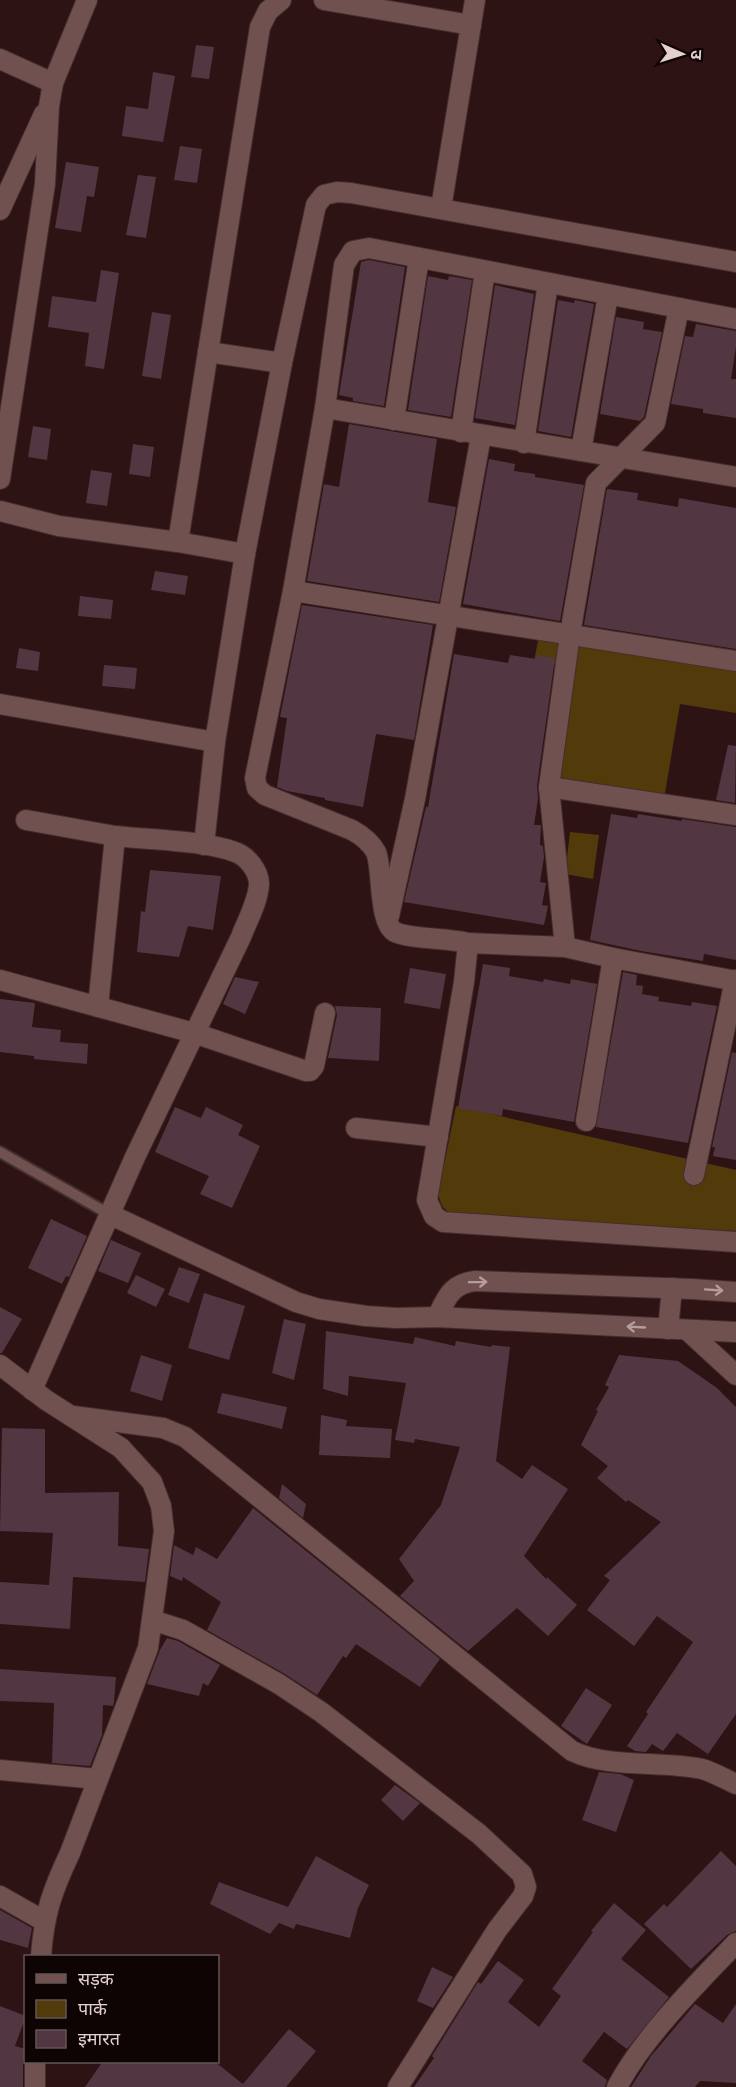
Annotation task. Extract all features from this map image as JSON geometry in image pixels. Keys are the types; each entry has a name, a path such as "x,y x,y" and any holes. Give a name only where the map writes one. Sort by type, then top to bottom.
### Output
{"street":[{"path":"0,479 45,184 49,105 53,83 87,0"},
{"path":"178,542 260,27 268,11 281,0"},
{"path":"324,0 471,25"},
{"path":"441,208 475,0"},
{"path":"0,59 53,83"},
{"path":"0,210 49,105"},
{"path":"204,845 215,742 245,554 282,363 316,205 324,195 337,192 351,193 736,262"},
{"path":"694,1175 736,980 565,947 468,943 455,939 393,931 388,923 376,853 363,837 352,830 265,795 257,788 255,778 293,591 325,408 344,265 353,250 369,248 736,319"},
{"path":"394,420 419,258"},
{"path":"461,432 485,271"},
{"path":"524,443 548,283"},
{"path":"580,451 608,295"},
{"path":"565,947 549,787 570,634 596,483 655,423 679,308"},
{"path":"208,352 282,363"},
{"path":"325,408 736,477"},
{"path":"388,923 415,799 481,436"},
{"path":"0,512 59,526 178,542 245,554"},
{"path":"293,591 736,661"},
{"path":"0,704 215,742"},
{"path":"549,787 736,815"},
{"path":"26,820 115,836 204,845 237,853 251,863 259,882 256,900 241,937 109,1214 32,1390"},
{"path":"98,1007 115,836"},
{"path":"468,943 427,1200 434,1216 443,1222 736,1242"},
{"path":"586,1121 613,958"},
{"path":"0,980 194,1033 298,1070 310,1071 315,1066 325,1013"},
{"path":"356,1128 438,1137"},
{"path":"109,1214 296,1302 319,1309 396,1318 437,1317 736,1332"},
{"path":"437,1317 446,1298 454,1289 462,1283 475,1281 736,1292"},
{"path":"672,1288 678,1329 736,1375"},
{"path":"0,1365 32,1390 121,1448 152,1482 161,1506 164,1531 148,1648 70,1853 54,1886 44,1921 41,1955"},
{"path":"73,1416 164,1428 185,1437 572,1750 583,1756 705,1770 736,1784"},
{"path":"152,1620 183,1630 279,1684 321,1712 479,1834 522,1874 526,1887 523,1896 497,1930 398,2087"},
{"path":"0,1770 99,1779"},
{"path":"0,1896 44,1921"},
{"path":"617,2087 641,2050 696,1985 736,1943"},
{"path":"35,2063 35,2087"}],"lane":[{"path":"0,1152 109,1214"}],"green space":[{"path":"539,636 736,670 736,713 680,704 664,799 549,787 572,667 534,661"},
{"path":"570,832 599,835 593,879 565,874"},
{"path":"456,1106 736,1170 736,1231 451,1215 442,1206 438,1194"}],"building":[{"path":"196,45 214,47 209,79 191,77"},
{"path":"153,72 175,76 163,142 122,136 126,106 148,109"},
{"path":"180,146 202,149 197,183 174,180"},
{"path":"66,162 99,167 94,197 87,196 81,232 55,228"},
{"path":"138,175 156,177 146,238 126,235"},
{"path":"369,260 405,267 384,406 353,401 353,398 339,395 361,262"},
{"path":"101,270 119,273 104,369 85,366 89,333 48,327 52,296 96,302"},
{"path":"428,276 448,280 449,276 472,280 451,417 408,410"},
{"path":"495,285 534,294 515,425 475,418"},
{"path":"558,300 574,303 575,300 594,304 571,437 538,431"},
{"path":"152,312 171,315 161,379 142,376"},
{"path":"616,317 644,322 643,329 662,332 644,417 640,421 600,414"},
{"path":"696,324 736,331 731,379 736,379 736,418 703,413 703,409 671,404 685,336 693,337"},
{"path":"349,424 437,439 428,502 456,507 439,602 307,581 324,484 339,487"},
{"path":"33,426 51,429 47,460 28,457"},
{"path":"133,444 154,447 150,477 129,474"},
{"path":"489,459 515,464 514,471 535,474 535,477 584,485 560,621 463,604"},
{"path":"91,470 112,473 107,506 86,503"},
{"path":"607,489 638,493 637,500 678,507 679,498 736,508 736,649 584,625"},
{"path":"155,571 188,576 185,595 151,590"},
{"path":"80,596 113,600 111,619 78,616"},
{"path":"302,605 433,625 414,740 376,734 363,807 277,787 287,718 280,717"},
{"path":"19,648 40,652 38,671 16,668"},
{"path":"454,654 508,663 510,655 536,659 537,655 555,658 537,785 538,799 534,825 541,825 540,845 543,846 544,857 540,882 546,883 542,905 548,906 544,925 404,902 426,807 428,807"},
{"path":"104,665 137,668 135,689 102,686"},
{"path":"728,745 736,746 735,803 716,800"},
{"path":"611,814 637,818 638,814 736,827 736,960 704,954 703,961 590,940"},
{"path":"150,870 221,876 213,930 188,926 179,957 137,952 141,911 145,912"},
{"path":"483,964 510,968 509,976 543,982 544,979 570,984 571,979 597,984 574,1122 503,1109 502,1116 458,1108"},
{"path":"410,968 446,974 440,1009 404,1003"},
{"path":"623,972 637,975 636,985 643,986 642,994 659,997 658,1001 691,1006 692,1002 717,1006 688,1143 596,1127"},
{"path":"235,977 259,982 245,1014 223,1004"},
{"path":"0,999 35,1003 32,1027 61,1030 60,1042 88,1044 87,1064 34,1059 34,1056 0,1052"},
{"path":"335,1006 381,1008 379,1061 328,1058 337,1015"},
{"path":"732,1052 736,1053 736,1160 713,1156 715,1147 712,1147"},
{"path":"175,1107 201,1118 206,1107 243,1125 238,1135 260,1146 232,1208 200,1194 209,1176 155,1152"},
{"path":"51,1219 87,1236 69,1277 66,1276 62,1284 28,1268"},
{"path":"111,1240 141,1253 128,1283 98,1271"},
{"path":"179,1267 200,1274 189,1303 168,1295"},
{"path":"136,1275 165,1289 156,1307 127,1293"},
{"path":"204,1293 245,1306 229,1360 188,1348"},
{"path":"0,1307 22,1319 2,1353 0,1353"},
{"path":"284,1319 306,1324 294,1380 272,1373"},
{"path":"326,1331 413,1344 415,1337 455,1346 456,1341 491,1347 492,1345 510,1347 496,1461 522,1479 532,1465 568,1489 524,1556 546,1579 547,1577 577,1605 548,1636 517,1608 468,1651 400,1596 414,1581 399,1559 441,1505 460,1447 415,1439 414,1443 395,1440 406,1383 349,1376 348,1396 323,1389"},
{"path":"141,1355 172,1365 162,1401 130,1391"},
{"path":"619,1355 678,1361 717,1388 736,1407 736,1714 708,1754 677,1733 663,1751 652,1744 646,1752 635,1751 627,1746 648,1714 646,1712 693,1642 657,1616 634,1646 587,1610 610,1580 604,1576 661,1522 628,1500 626,1502 597,1478 608,1466 581,1445 609,1387 605,1385"},
{"path":"222,1393 287,1407 282,1429 217,1413"},
{"path":"321,1415 347,1420 346,1426 392,1429 390,1458 319,1455"},
{"path":"2,1428 45,1429 45,1493 119,1492 118,1546 149,1549 145,1582 73,1577 70,1629 0,1624 0,1582 49,1585 53,1533 0,1531"},
{"path":"282,1484 306,1504 303,1518 279,1498"},
{"path":"253,1508 440,1659 420,1687 356,1644 346,1658 343,1656 317,1695 285,1674 207,1630 221,1602 183,1577 182,1581 170,1576 174,1545 193,1555 196,1547 217,1559"},
{"path":"167,1638 178,1641 220,1665 208,1686 203,1683 199,1696 147,1684"},
{"path":"0,1669 116,1677 113,1706 103,1705 102,1735 90,1766 52,1763 54,1703 0,1701"},
{"path":"586,1688 612,1705 587,1744 561,1726"},
{"path":"599,1772 620,1774 634,1780 616,1832 582,1820"},
{"path":"395,1785 420,1803 403,1821 381,1800"},
{"path":"721,1851 736,1866 736,1931 727,1935 691,1969 644,1924 664,1904 667,1907"},
{"path":"316,1856 369,1885 358,1908 350,1938 296,1924 294,1929 279,1923 270,1934 210,1904 219,1882 288,1907"},
{"path":"614,1903 646,1930 621,1959 669,1997 627,2049 604,2032 582,2061 607,2080 605,2087 414,2087 434,2058 432,2056 478,1982 481,1984 498,1961 524,1980 508,2002 539,2027 561,1996 552,1989 593,1932 591,1931"},
{"path":"0,1910 32,1928 28,1948 0,1940"},
{"path":"432,1967 453,1977 433,2008 417,2001"},
{"path":"695,2004 723,2023 736,2004 736,2083 700,2081 695,2087 631,2087 651,2056"},
{"path":"0,2006 24,2015 15,2046 24,2048 24,2058 23,2087 0,2087"},
{"path":"289,2029 316,2051 286,2087 85,2087 102,2063 217,2063 243,2084"}]}
